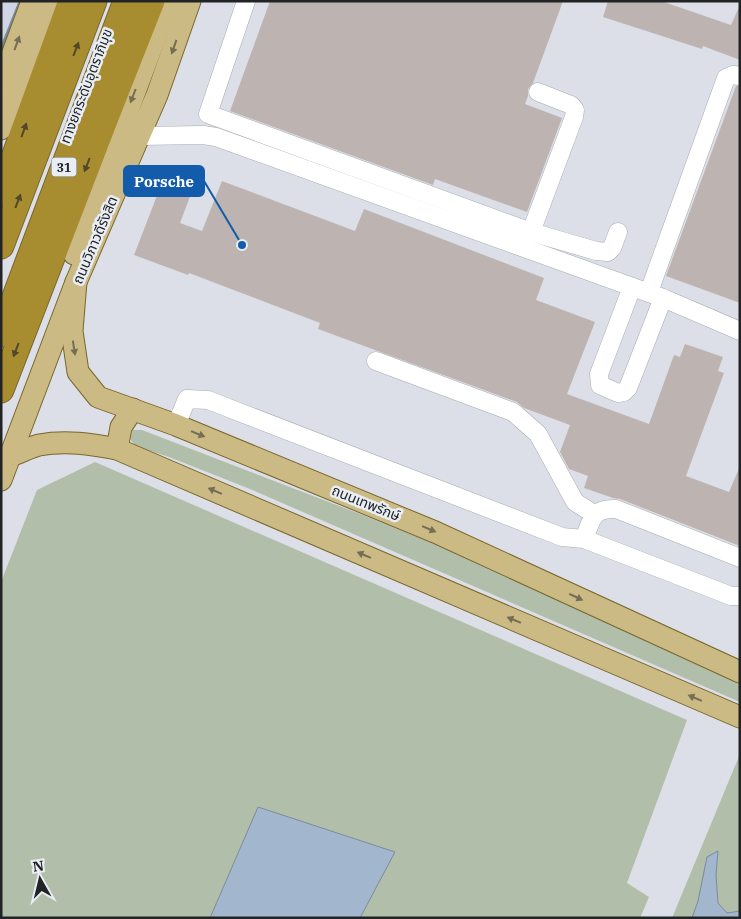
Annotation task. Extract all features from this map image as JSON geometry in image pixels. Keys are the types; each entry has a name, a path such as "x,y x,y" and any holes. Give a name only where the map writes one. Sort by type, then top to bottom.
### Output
{"highway":[{"path":"1,192 71,1"},
{"name":"ทางยกระดับอุตราภิมุข","path":"1,246 94,1"},
{"name":"ทางยกระดับอุตราภิมุข","path":"1,311 118,1"},
{"name":"31","path":"1,334 126,1"},
{"path":"1,390 105,120 156,2"}],"main road":[{"path":"1,85 32,1"},
{"path":"1,129 49,1"},
{"name":"ถนนวิภาวดีรังสิต","path":"1,480 6,461 76,282 157,95 190,1"},
{"path":"6,461 17,406 156,2"},
{"name":"ถนนเทพรักษ์","path":"76,282 72,331 78,372 98,397 176,425 435,532 740,672"},
{"path":"117,449 121,427 133,409"},
{"path":"6,461 39,445 80,442 117,449 740,717"}],"lane":[{"path":"246,1 208,114 531,232 602,252 608,252 612,248 618,232"},
{"path":"632,286 599,374 600,384 618,393 624,392 628,388 726,78 733,75 740,76"},
{"path":"531,232 575,110 570,105 538,92"},
{"path":"139,136 203,135 216,137 632,286 740,331"},
{"path":"376,360 513,412 538,434 574,502 594,514"},
{"path":"176,425 187,399 208,400 562,537 584,539 731,596 740,596"},
{"path":"584,539 594,514 604,508 616,509 740,558"}],"shaded area":[{"path":"1,1 21,1 1,52"}],"green space":[{"path":"133,430 142,430 494,568 740,681 740,702 250,489 169,457 135,446 129,437"},
{"path":"95,462 687,720 627,883 649,897 640,918 360,918 395,852 258,807 210,918 1,918 1,582 37,490"},
{"path":"740,754 740,911 727,913 718,903 716,875 718,852 692,918 672,918"}],"water":[{"path":"258,807 395,852 360,918 210,918"},
{"path":"718,851 716,875 718,903 727,913 740,911 740,918 692,918 698,901 707,857"}],"building":[{"path":"270,1 563,1 533,83 528,89 525,104 562,118 527,212 435,179 433,185 230,111"},
{"path":"608,1 661,1 731,25 740,5 740,60 703,46 702,49 603,17"},
{"path":"736,86 740,86 740,303 666,276"},
{"path":"165,175 194,186 180,223 202,231 222,181 355,231 364,209 544,278 536,300 595,322 567,394 649,424 674,355 680,357 685,344 723,357 718,371 724,373 686,476 729,492 740,466 740,546 620,499 584,488 588,476 569,469 560,452 570,425 524,408 517,402 318,329 320,323 189,273 188,275 134,255"}],"waterway":[{"path":"1,51 21,1"}],"place":[{"name":"Porsche","path":"242,245"}]}
